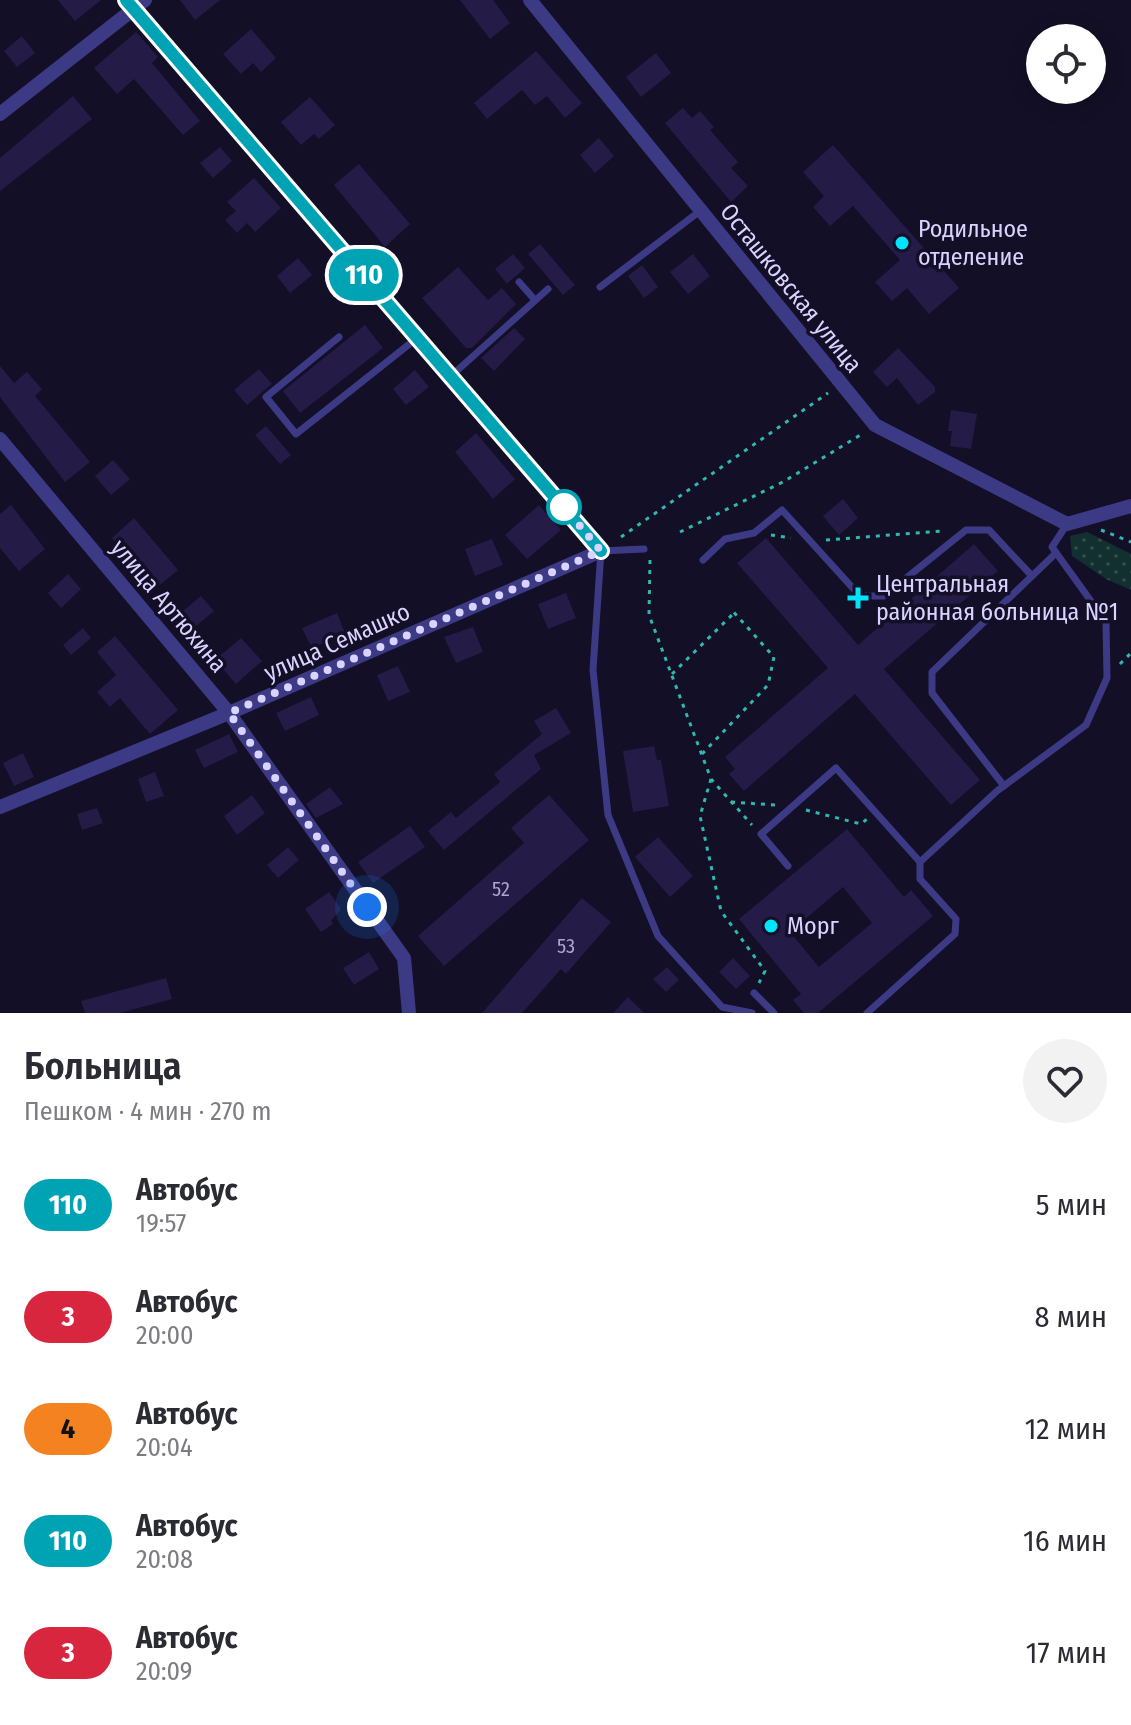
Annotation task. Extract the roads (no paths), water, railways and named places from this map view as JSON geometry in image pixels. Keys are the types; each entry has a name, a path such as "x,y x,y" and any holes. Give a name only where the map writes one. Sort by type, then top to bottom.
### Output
{"street":[{"name":"Осташковская улица","path":"530,0 875,425 1073,523"},
{"path":"0,114 135,3 601,551"},
{"name":"улица Артюхина","path":"0,439 229,713 404,958 409,1013"},
{"path":"1073,523 1131,506"},
{"name":"улица Семашко","path":"0,807 229,713 601,551"}],"lane":[{"path":"600,287 700,211"},
{"path":"519,282 535,300"},
{"path":"451,376 548,289"},
{"path":"339,337 266,397 296,434 417,338"},
{"path":"703,560 725,539 754,533 782,510 860,596 884,596 966,530 989,530 1032,576"},
{"path":"920,862 1004,786 1086,725 1107,678 1106,622 1052,547 1073,523"},
{"path":"644,549 601,551 593,670 608,815 658,936 722,1007 752,1013"},
{"path":"1004,786 932,693 932,672 1056,553"},
{"path":"788,866 761,834 836,768 920,862 920,879 956,919 955,934 867,1013"},
{"path":"754,993 774,1013"}],"place":[{"name":"Родильное отделение","path":"902,243"},
{"name":"Центральная районная больница №1","path":"858,598"},
{"name":"Морг","path":"771,926"}]}
